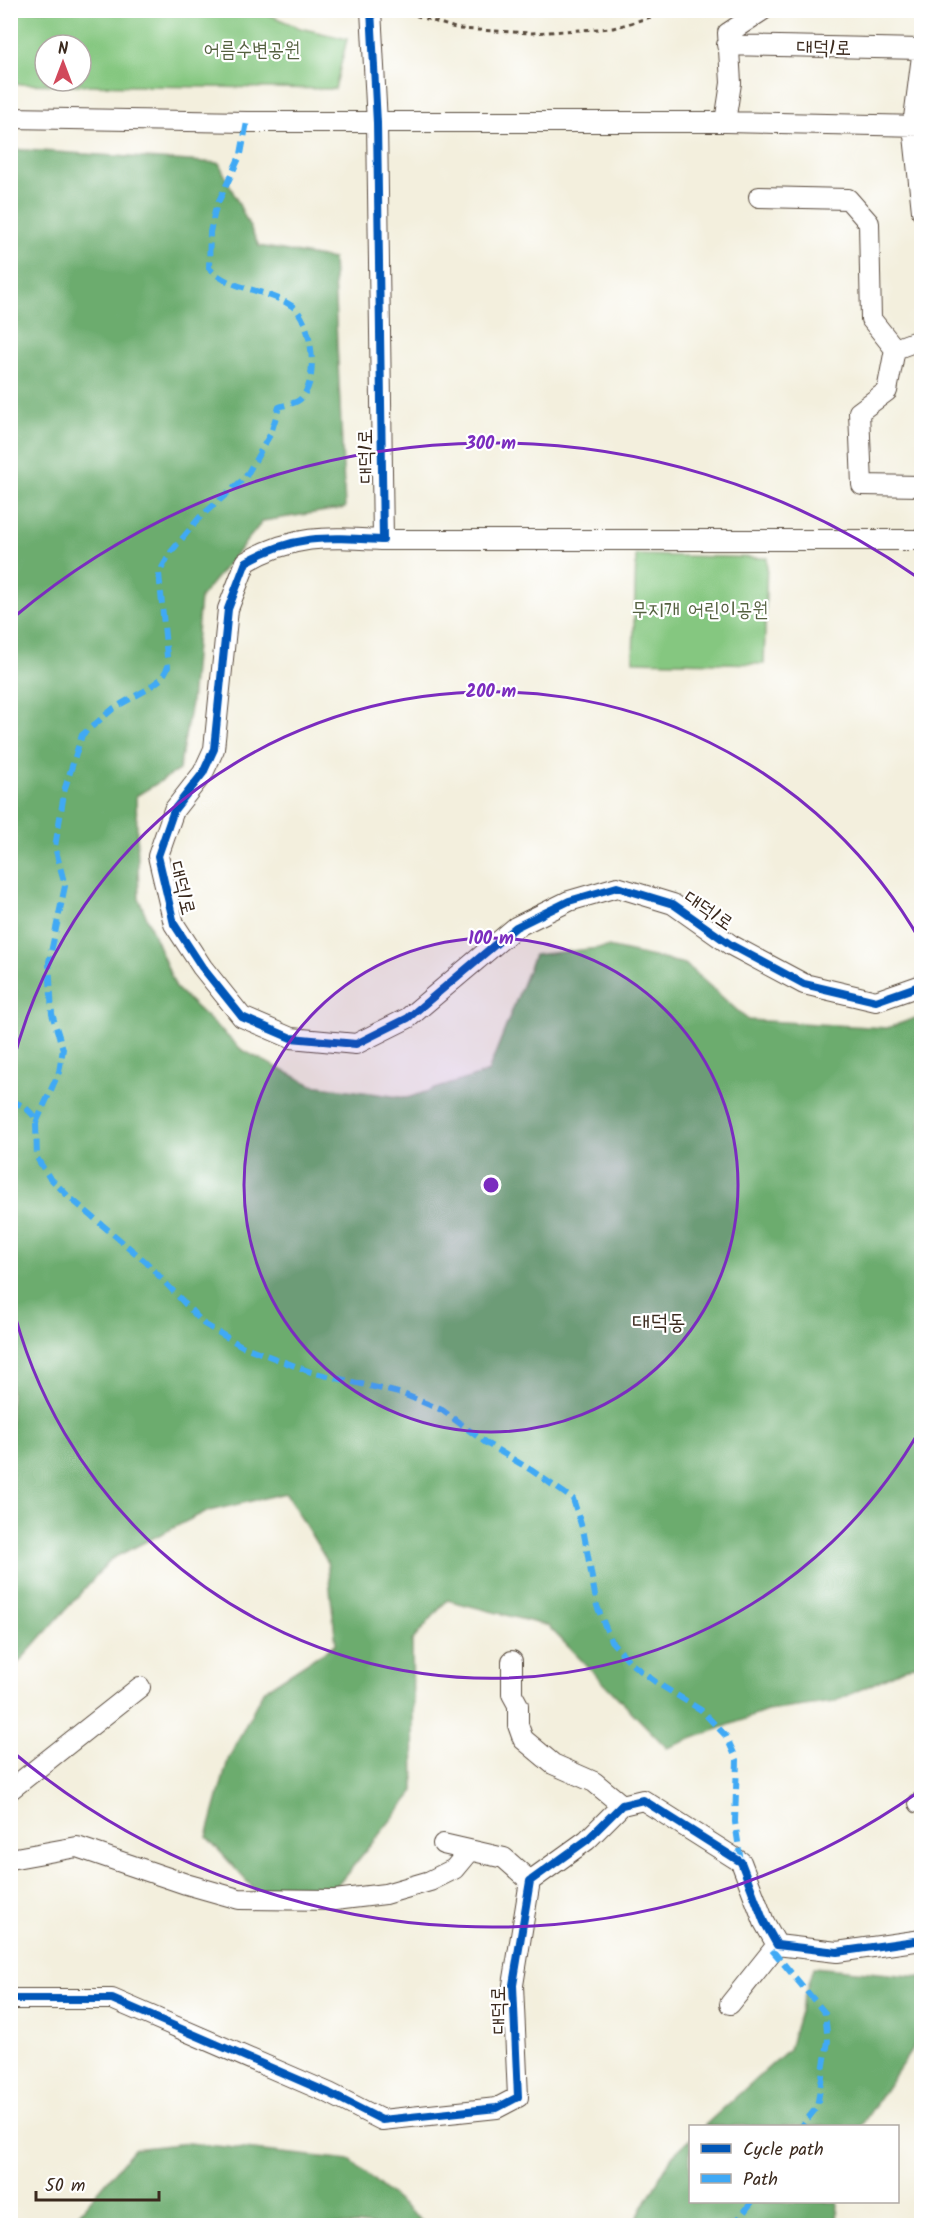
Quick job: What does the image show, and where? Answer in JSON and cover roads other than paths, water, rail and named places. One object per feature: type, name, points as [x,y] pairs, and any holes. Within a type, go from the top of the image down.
[{"type":"street","name":"대덕1로","points":[[371,10],[377,123],[383,540],[322,537],[273,547],[246,562],[228,609],[214,749],[203,773],[174,810],[158,856],[174,924],[202,968],[243,1017],[291,1038],[356,1044],[408,1018],[516,927],[569,901],[617,887],[673,904],[731,945],[804,984],[876,1001],[921,985]]},
{"type":"street","points":[[725,122],[731,83],[728,33],[764,10]]},
{"type":"street","name":"대덕1로","points":[[727,45],[921,49]]},
{"type":"street","points":[[921,56],[917,126],[921,211]]},
{"type":"street","points":[[10,118],[377,123],[725,122],[917,126]]},
{"type":"street","points":[[759,197],[848,199],[869,223],[871,319],[895,350],[887,391],[859,412],[862,485],[921,486]]},
{"type":"street","points":[[895,350],[921,339]]},
{"type":"street","points":[[383,540],[921,540]]},
{"type":"street","points":[[512,1661],[512,1694],[518,1705],[518,1725],[523,1739],[554,1764],[594,1782],[622,1805]]},
{"type":"street","points":[[10,1790],[140,1687]]},
{"type":"street","points":[[443,1845],[504,1858],[530,1881],[587,1840],[622,1805],[643,1800],[741,1862],[764,1922],[777,1945]]},
{"type":"street","points":[[10,1859],[77,1847],[186,1884],[239,1899],[335,1900],[385,1894],[430,1881],[454,1869],[469,1851]]},
{"type":"street","name":"대덕로","points":[[10,1999],[112,1999],[329,2093],[382,2120],[497,2108],[518,2097],[513,1985],[530,1881]]},
{"type":"street","points":[[777,1945],[837,1952],[921,1940]]},
{"type":"street","points":[[730,2004],[777,1945]]},
{"type":"district","name":"대덕동","points":[[659,1321]]},
{"type":"park label","name":"어름수변공원","points":[[252,49]]},
{"type":"park label","name":"무지개 어린이공원","points":[[700,609]]}]
